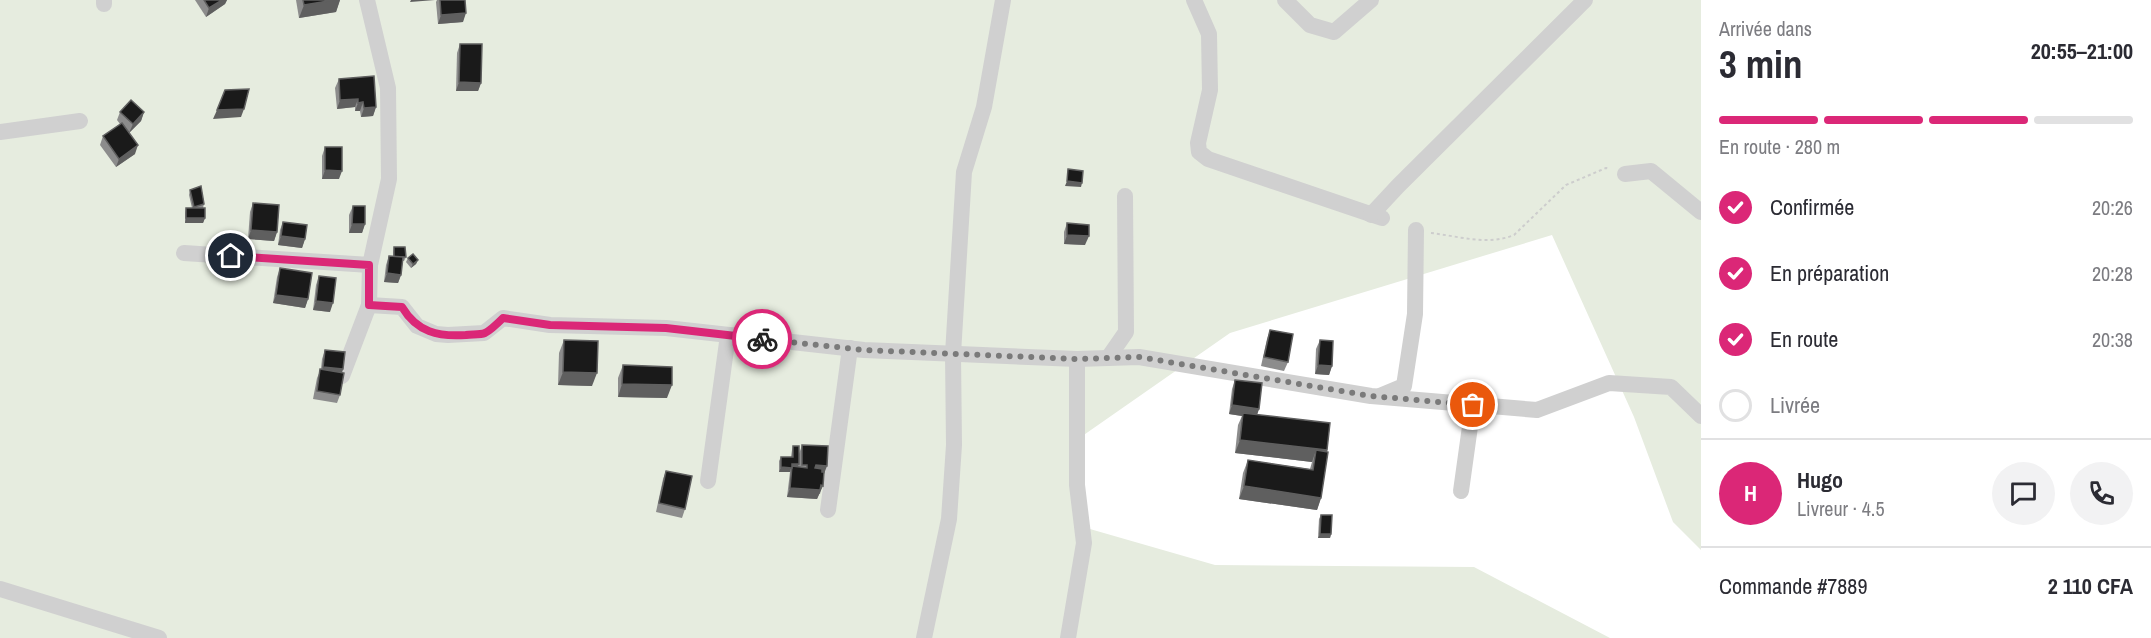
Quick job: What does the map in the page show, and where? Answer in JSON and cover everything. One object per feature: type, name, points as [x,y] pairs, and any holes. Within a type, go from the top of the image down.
[{"type":"street","points":[[342,376],[369,305],[369,265],[389,179],[388,88],[367,0]]},
{"type":"street","points":[[926,637],[949,519],[954,445],[952,354],[964,172],[984,107],[1003,0]]},
{"type":"street","points":[[1194,0],[1209,34],[1210,90],[1198,143],[1200,152],[1208,159],[1377,216],[1398,186],[1585,0]]},
{"type":"street","points":[[1285,0],[1310,25],[1334,32],[1371,0]]},
{"type":"street","points":[[0,132],[80,121]]},
{"type":"street","points":[[1625,174],[1651,171],[1701,212]]},
{"type":"street","points":[[1108,358],[1126,332],[1125,196]]},
{"type":"street","points":[[1380,397],[1404,386],[1415,315],[1416,230]]},
{"type":"street","points":[[184,253],[369,265]]},
{"type":"street","points":[[369,305],[402,307],[417,326],[436,334],[484,333],[503,318],[550,325],[666,328],[850,348],[1077,359],[1139,357],[1380,397],[1537,410],[1609,383],[1671,387],[1701,416]]},
{"type":"street","points":[[708,481],[728,335]]},
{"type":"street","points":[[828,510],[850,348]]},
{"type":"street","points":[[1068,638],[1084,543],[1077,484],[1077,359]]},
{"type":"street","points":[[1461,491],[1473,405]]},
{"type":"street","points":[[0,589],[159,638]]},
{"type":"path","points":[[1416,230],[1492,241],[1504,239],[1514,235],[1566,185],[1606,168],[1625,174]]},
{"type":"shaded area","points":[[0,0],[1701,0],[1701,550],[1673,522],[1634,417],[1552,235],[1230,333],[1078,439],[1083,527],[1215,565],[1474,567],[1610,638],[0,638]]},
{"type":"building","points":[[204,0],[222,0],[209,8]]},
{"type":"building","points":[[303,0],[334,0],[304,5]]},
{"type":"building","points":[[440,0],[465,0],[466,13],[441,15]]},
{"type":"building","points":[[460,44],[482,44],[481,83],[459,82]]},
{"type":"building","points":[[374,76],[376,107],[364,108],[363,102],[358,103],[358,99],[340,100],[339,79]]},
{"type":"building","points":[[249,89],[244,109],[217,110],[225,90]]},
{"type":"building","points":[[131,100],[144,112],[133,124],[120,112]]},
{"type":"building","points":[[122,123],[138,145],[119,159],[103,136]]},
{"type":"building","points":[[325,147],[342,147],[342,171],[325,170]]},
{"type":"building","points":[[1068,169],[1083,171],[1082,183],[1067,181]]},
{"type":"building","points":[[201,186],[204,204],[194,207],[190,190]]},
{"type":"building","points":[[253,203],[279,205],[277,232],[251,230]]},
{"type":"building","points":[[353,206],[365,206],[365,224],[352,224]]},
{"type":"building","points":[[186,208],[205,208],[205,218],[186,218]]},
{"type":"building","points":[[283,222],[307,225],[305,239],[281,236]]},
{"type":"building","points":[[1067,223],[1089,225],[1089,236],[1067,235]]},
{"type":"building","points":[[394,247],[405,247],[406,257],[394,257]]},
{"type":"building","points":[[413,254],[418,260],[413,264],[408,258]]},
{"type":"building","points":[[389,256],[403,257],[401,275],[387,273]]},
{"type":"building","points":[[280,268],[312,273],[308,299],[276,295]]},
{"type":"building","points":[[319,276],[336,278],[333,303],[316,301]]},
{"type":"building","points":[[1270,330],[1293,334],[1288,362],[1264,357]]},
{"type":"building","points":[[564,340],[598,341],[597,373],[563,372]]},
{"type":"building","points":[[1320,340],[1333,341],[1332,366],[1318,365]]},
{"type":"building","points":[[325,350],[345,352],[343,369],[323,367]]},
{"type":"building","points":[[623,365],[672,367],[672,385],[622,384]]},
{"type":"building","points":[[320,369],[344,373],[340,395],[317,391]]},
{"type":"building","points":[[1235,380],[1262,383],[1259,409],[1232,405]]},
{"type":"building","points":[[1243,413],[1330,423],[1327,450],[1240,440]]},
{"type":"building","points":[[802,445],[828,446],[827,466],[816,465],[815,468],[822,469],[824,472],[823,486],[821,485],[820,490],[790,488],[792,466],[807,468],[807,465],[802,465]]},
{"type":"building","points":[[793,446],[799,446],[799,464],[792,464],[792,468],[781,467],[781,457],[793,457]]},
{"type":"building","points":[[1316,450],[1328,452],[1321,498],[1244,486],[1248,460],[1313,470]]},
{"type":"building","points":[[666,471],[692,476],[685,509],[659,503]]},
{"type":"building","points":[[1321,515],[1332,515],[1331,534],[1320,534]]},
{"type":"way so far","points":[[762,339],[864,350],[1077,359],[1139,357],[1371,396],[1473,405]]},
{"type":"route","points":[[231,256],[369,265],[369,305],[402,307],[417,326],[436,334],[484,333],[503,318],[550,325],[666,328],[762,339]]}]
